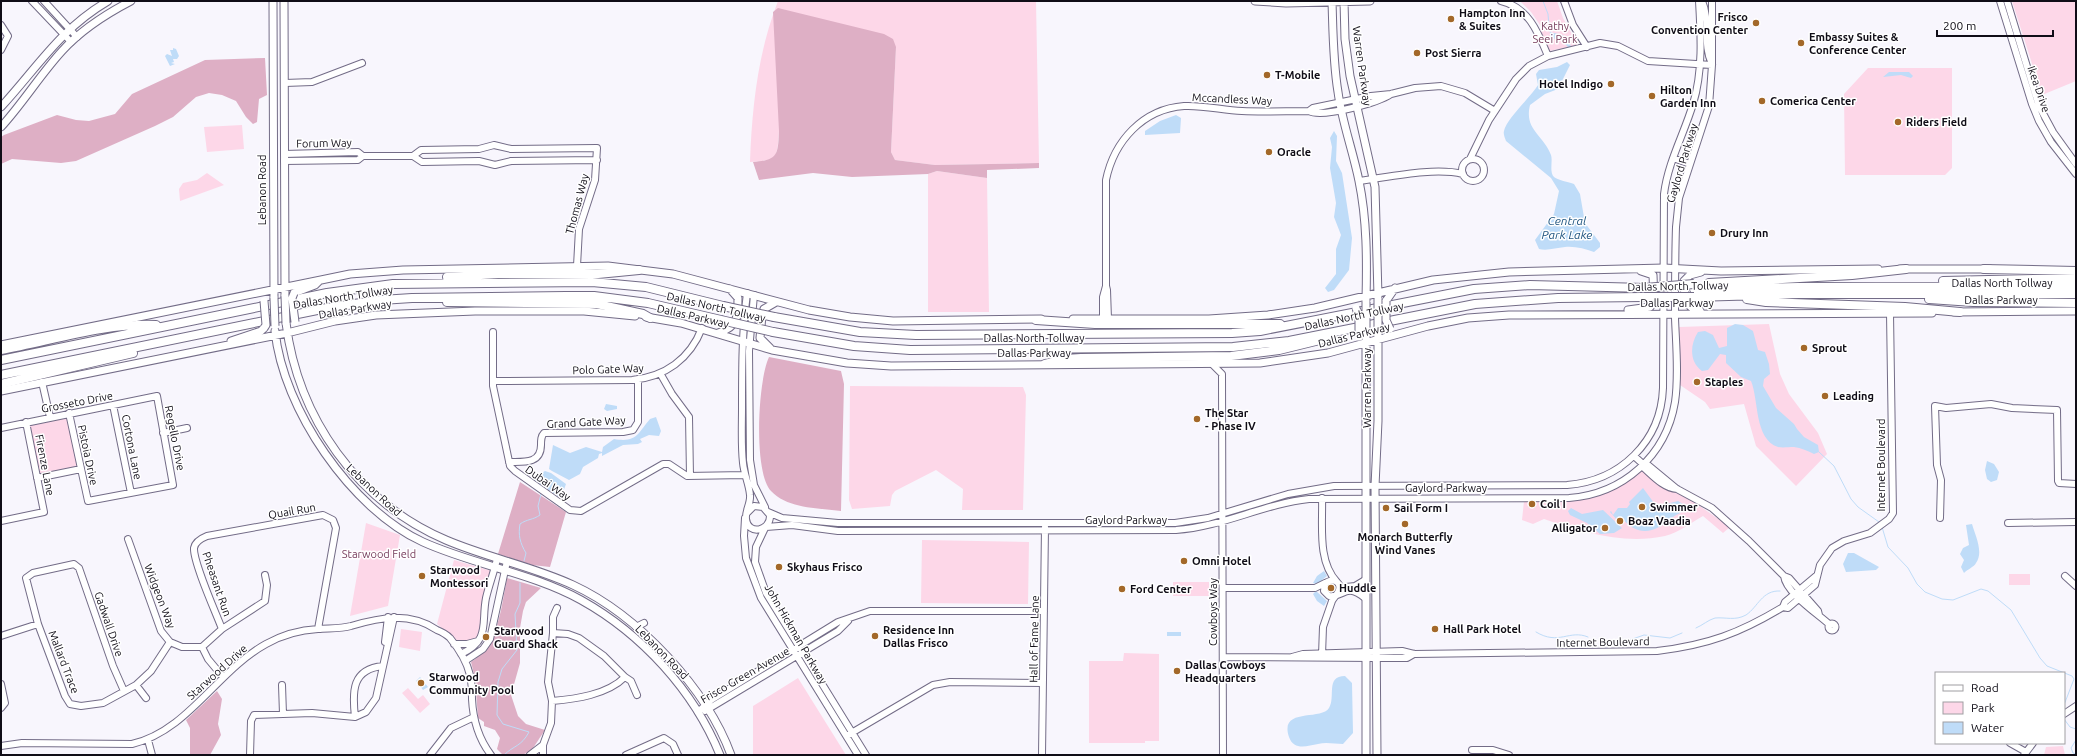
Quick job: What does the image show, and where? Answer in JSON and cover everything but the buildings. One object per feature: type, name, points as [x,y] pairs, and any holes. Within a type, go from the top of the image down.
[{"type":"highway","points":[[1643,291],[1694,290],[1906,269]]},
{"type":"highway","points":[[393,284],[420,278],[498,274],[598,274],[639,270]]},
{"type":"highway","points":[[1984,270],[2076,271]]},
{"type":"highway","points":[[1895,290],[1971,280],[2076,278]]},
{"type":"highway","name":"Dallas North Tollway","points":[[1,360],[327,293],[393,284],[592,282],[646,287],[774,317],[860,332],[916,336],[1232,333],[1291,325],[1474,289],[1530,285],[1643,291]]},
{"type":"highway","name":"Dallas North Tollway","points":[[1694,290],[1727,296],[2076,286]]},
{"type":"highway","points":[[1895,290],[1960,302],[2076,303]]},
{"type":"highway","name":"Dallas North Tollway","points":[[1,375],[347,305],[381,300],[429,298],[594,296],[648,303],[773,332],[854,346],[910,350],[1205,348],[1261,345],[1447,309],[1496,302],[1643,291],[1895,290],[2076,294]]},
{"type":"highway","points":[[1727,296],[1766,302],[1960,312]]},
{"type":"highway","points":[[429,298],[445,302],[597,304],[643,314],[650,318]]},
{"type":"highway","points":[[1036,320],[1095,324],[1266,323],[1291,325]]},
{"type":"highway","points":[[1,350],[108,329],[142,324],[167,326]]},
{"type":"highway","points":[[1045,364],[1064,359],[1081,358],[1211,357],[1244,355],[1329,338],[1354,328]]},
{"type":"highway","points":[[1,384],[167,346],[190,336]]},
{"type":"main road","points":[[1,107],[66,32],[108,1]]},
{"type":"main road","points":[[1,127],[30,93],[46,69],[74,40],[106,16],[131,1]]},
{"type":"main road","name":"Lebanon Road","points":[[273,1],[275,326],[285,374],[303,417],[314,437],[342,477],[388,520],[408,533],[442,550],[539,582],[568,594],[613,620],[643,646],[683,690],[698,712],[720,755]]},
{"type":"main road","name":"Lebanon Road","points":[[284,1],[286,323],[296,372],[312,413],[323,432],[349,469],[377,497],[411,522],[445,540],[573,585],[636,627],[671,660],[707,707],[731,755]]},
{"type":"main road","points":[[1255,1],[1370,1]]},
{"type":"main road","name":"Warren Parkway","points":[[1332,2],[1334,68],[1340,106],[1359,181],[1366,248],[1366,299],[1363,339],[1366,372],[1366,755]]},
{"type":"main road","name":"Warren Parkway","points":[[1344,2],[1345,41],[1355,102],[1374,179],[1376,209],[1378,412],[1375,498],[1378,755]]},
{"type":"main road","points":[[273,84],[284,83]]},
{"type":"main road","points":[[273,157],[284,157]]},
{"type":"main road","points":[[1,345],[285,286],[350,274],[403,270],[577,266],[639,270],[672,274],[776,302],[825,313],[880,320],[1036,320],[1245,317],[1294,312],[1346,301],[1366,299],[1395,288],[1433,280],[1509,272],[1664,268],[1721,271]]},
{"type":"main road","points":[[1710,314],[1695,310],[1687,305],[1685,301],[1684,281],[1690,275],[1754,269],[1984,270],[2076,267]]},
{"type":"main road","points":[[1590,314],[1641,309],[1653,305],[1653,275],[1636,269]]},
{"type":"main road","points":[[307,328],[294,322],[292,298],[294,293],[316,285],[321,280]]},
{"type":"main road","points":[[1395,288],[1386,301],[1386,320],[1390,329],[1408,332]]},
{"type":"main road","points":[[718,333],[730,329],[734,325],[738,298],[730,289]]},
{"type":"main road","points":[[218,347],[261,331],[264,328],[266,313],[264,301],[257,297],[245,294]]},
{"type":"main road","points":[[1346,301],[1356,308],[1363,339]]},
{"type":"main road","points":[[772,350],[760,338],[759,334],[764,309],[776,302]]},
{"type":"main road","name":"Dallas Parkway","points":[[1,391],[376,315],[466,311],[584,311],[674,321],[702,328],[772,350],[847,363],[891,366],[1232,364],[1281,361],[1352,347],[1363,339],[1378,338],[1408,332],[1468,318],[1534,314],[2076,311]]},
{"type":"main road","points":[[1366,372],[1370,384],[1371,407],[1373,410],[1378,412]]},
{"type":"main road","points":[[1365,580],[1369,580],[1371,583],[1371,603],[1376,615]]},
{"type":"main road","points":[[568,594],[573,585]]},
{"type":"main road","points":[[643,646],[650,639]]},
{"type":"street","points":[[32,1],[74,40]]},
{"type":"street","points":[[44,1],[66,32]]},
{"type":"street","points":[[1501,1],[1509,3],[1525,12],[1548,56]]},
{"type":"street","points":[[1564,1],[1573,25],[1587,47]]},
{"type":"street","points":[[1359,181],[1453,171],[1462,167],[1470,159],[1478,140],[1516,79],[1529,66],[1548,56],[1600,43],[1618,46],[1648,61],[1712,65],[1707,54],[1706,9],[1700,1]]},
{"type":"street","name":"Gaylord Parkway","points":[[767,510],[782,518],[827,522],[904,524],[1185,522],[1223,514],[1277,497],[1326,487],[1567,486],[1587,482],[1608,475],[1634,456],[1646,443],[1655,427],[1661,407],[1663,388],[1664,194],[1666,175],[1693,103],[1700,64],[1700,1]]},
{"type":"street","name":"Gaylord Parkway","points":[[766,527],[792,525],[827,529],[904,531],[1193,529],[1223,522],[1280,504],[1322,498],[1569,498],[1589,495],[1609,489],[1623,482],[1644,465],[1657,448],[1666,433],[1671,418],[1676,388],[1676,226],[1679,198],[1709,106],[1712,65],[1712,1]]},
{"type":"street","name":"Ikea Drive","points":[[2000,1],[2017,43],[2039,106],[2053,132],[2076,164]]},
{"type":"street","name":"Ikea Drive","points":[[2007,1],[2039,121],[2051,142],[2076,174]]},
{"type":"street","points":[[1,25],[8,36],[1,50]]},
{"type":"street","points":[[284,83],[312,82],[362,63]]},
{"type":"street","name":"Mccandless Way","points":[[1106,319],[1106,180],[1108,168],[1116,149],[1132,128],[1160,111],[1182,106],[1248,111],[1309,111],[1313,108],[1340,106],[1355,102],[1385,98],[1391,94],[1415,88],[1441,86],[1449,87],[1465,93],[1495,111]]},
{"type":"street","name":"Forum Way","points":[[284,157],[358,160],[362,156],[413,156],[422,150],[474,149],[495,145],[515,149],[597,148]]},
{"type":"street","points":[[1453,171],[1463,174],[1470,180],[1479,178],[1483,174],[1483,167],[1477,160],[1476,146]]},
{"type":"street","points":[[579,148],[582,154],[580,160]]},
{"type":"street","name":"Thomas Way","points":[[577,266],[579,229],[593,189],[597,148]]},
{"type":"street","points":[[474,149],[474,161]]},
{"type":"street","points":[[515,149],[515,161]]},
{"type":"street","name":"Forum Way","points":[[413,156],[422,162],[474,161],[496,165],[515,161],[597,160]]},
{"type":"street","points":[[1673,158],[1690,164]]},
{"type":"street","points":[[1470,159],[1477,160]]},
{"type":"street","points":[[1462,167],[1463,174]]},
{"type":"street","name":"John Hickman Parkway","points":[[747,293],[742,340],[742,425],[745,475],[750,496],[744,536],[746,558],[761,598],[796,657],[858,755]]},
{"type":"street","points":[[754,295],[749,343],[752,475],[759,496],[767,510],[770,518],[766,527],[758,530],[752,528],[747,522],[747,514],[755,506],[767,510]]},
{"type":"street","name":"Internet Boulevard","points":[[1223,657],[1292,657],[1304,659],[1322,656],[1376,656],[1408,651],[1414,654],[1600,653],[1657,651],[1686,648],[1718,639],[1755,624],[1783,607],[1784,602],[1800,595],[1815,585],[1816,576],[1827,553],[1832,548],[1844,541],[1874,531],[1889,519],[1893,513],[1890,313]]},
{"type":"street","name":"Polo Gate Way","points":[[493,381],[638,379],[660,373],[672,367],[687,354],[695,344],[702,328]]},
{"type":"street","points":[[493,332],[493,381],[509,462]]},
{"type":"street","points":[[1212,364],[1222,374],[1232,364]]},
{"type":"street","points":[[660,373],[672,394],[689,417],[690,476]]},
{"type":"street","name":"Cowboys Way","points":[[1222,374],[1223,755]]},
{"type":"street","name":"Grand Gate Way","points":[[509,462],[527,462],[537,457],[541,453],[541,436],[544,432],[622,432],[633,430],[638,422],[638,379]]},
{"type":"street","points":[[42,382],[50,417]]},
{"type":"street","points":[[1663,388],[1676,388]]},
{"type":"street","name":"Grosseto Drive","points":[[1,428],[156,396]]},
{"type":"street","name":"Regello Drive","points":[[130,493],[173,485],[156,396]]},
{"type":"street","points":[[1940,518],[1941,480],[1937,465],[1935,406],[1946,408],[1980,404],[2012,408],[2058,410],[2058,481],[2059,483],[2076,484]]},
{"type":"street","name":"Cortona Lane","points":[[113,405],[130,493]]},
{"type":"street","name":"Pistoia Drive","points":[[69,413],[88,501],[130,493]]},
{"type":"street","name":"Firenze Lane","points":[[1,520],[44,512],[26,422]]},
{"type":"street","points":[[742,425],[750,425]]},
{"type":"street","points":[[163,433],[186,428]]},
{"type":"street","points":[[1634,456],[1644,465],[1644,468],[1663,484],[1670,488],[1677,489],[1712,508],[1744,536],[1784,576],[1789,578],[1800,595],[1818,611],[1819,615],[1830,625]]},
{"type":"street","name":"Dubai Way","points":[[509,462],[515,471],[575,512],[581,511],[663,464],[668,464],[682,474],[690,476],[745,475]]},
{"type":"street","points":[[37,478],[81,468]]},
{"type":"street","points":[[1519,486],[1519,498]]},
{"type":"street","points":[[1277,497],[1280,504]]},
{"type":"street","points":[[1322,498],[1323,549],[1330,570],[1340,588],[1330,606],[1323,627],[1322,656]]},
{"type":"street","name":"Quail Run","points":[[195,545],[202,538],[208,536],[316,516],[328,517],[333,520],[336,528],[335,538],[318,629]]},
{"type":"street","points":[[827,522],[827,529]]},
{"type":"street","points":[[1166,530],[1168,528],[1182,526],[1185,522]]},
{"type":"street","points":[[2008,523],[2076,522]]},
{"type":"street","name":"Hall of Fame Lane","points":[[1042,755],[1046,523]]},
{"type":"street","points":[[1131,530],[1132,523]]},
{"type":"street","points":[[904,524],[904,531]]},
{"type":"street","name":"John Hickman Parkway","points":[[766,527],[756,547],[756,568],[766,593],[866,755]]},
{"type":"street","name":"Widgeon Way","points":[[128,539],[161,631],[170,642],[182,647],[202,647]]},
{"type":"street","name":"Pheasant Run","points":[[195,545],[198,564],[222,629]]},
{"type":"street","points":[[461,654],[469,650],[478,641],[484,627],[486,598],[497,559]]},
{"type":"street","points":[[465,661],[473,657],[490,639],[507,561]]},
{"type":"street","name":"Mallard Trace","points":[[74,564],[33,573],[26,578],[38,624],[64,696],[70,704],[81,706],[103,703],[136,685],[151,671],[170,642]]},
{"type":"street","name":"Gadwall Drive","points":[[74,564],[79,568],[113,666],[124,691]]},
{"type":"street","points":[[1330,570],[1323,588],[1330,606]]},
{"type":"street","points":[[223,677],[208,659],[202,647],[222,629],[265,601],[267,585],[265,575]]},
{"type":"street","points":[[2064,576],[2076,586]]},
{"type":"street","points":[[1223,588],[1315,588],[1331,580],[1357,592],[1365,598]]},
{"type":"street","points":[[1315,588],[1332,596],[1365,580]]},
{"type":"street","points":[[543,755],[543,745],[551,724],[552,701],[548,682],[553,633],[553,617],[557,608]]},
{"type":"street","name":"Frisco Green Avenue","points":[[707,707],[792,650],[838,622],[870,612],[1044,611]]},
{"type":"street","points":[[250,755],[252,717],[258,714],[327,713],[355,717],[366,712],[375,702],[386,653],[391,617]]},
{"type":"street","name":"Starwood Drive","points":[[1,746],[22,742],[132,744],[148,740],[174,723],[249,654],[266,644],[299,631],[348,627],[391,617],[420,620],[449,637],[465,661],[471,676],[474,717],[477,730],[491,754]]},
{"type":"street","name":"Frisco Green Avenue","points":[[698,712],[803,653],[838,631],[848,620]]},
{"type":"street","points":[[636,627],[644,623]]},
{"type":"street","points":[[1,636],[38,624]]},
{"type":"street","points":[[484,627],[493,629]]},
{"type":"street","points":[[553,633],[568,634],[579,638],[604,656],[634,685],[637,695]]},
{"type":"street","points":[[454,644],[467,644],[478,641]]},
{"type":"street","points":[[478,641],[484,646]]},
{"type":"street","points":[[355,717],[354,694],[356,681],[360,675],[370,668],[383,666]]},
{"type":"street","points":[[552,701],[597,692],[611,686],[625,677]]},
{"type":"street","points":[[846,736],[933,685],[950,682],[1043,683]]},
{"type":"street","points":[[1,684],[5,699],[5,703],[1,708]]},
{"type":"street","points":[[136,685],[146,698]]},
{"type":"street","points":[[282,686],[283,714]]},
{"type":"street","points":[[2066,713],[2076,706]]},
{"type":"street","points":[[430,755],[451,728],[474,717]]},
{"type":"street","points":[[626,755],[664,738],[673,744],[678,755]]},
{"type":"street","points":[[148,740],[152,755]]},
{"type":"street","points":[[2011,744],[2025,754],[2032,744]]},
{"type":"street","points":[[530,755],[543,745]]},
{"type":"street","points":[[1472,750],[1493,750],[1509,755]]},
{"type":"green space","points":[[778,1],[1036,1],[1039,163],[935,165],[895,160],[891,152],[896,47],[779,131],[778,147],[776,153],[771,159],[750,162],[752,121],[757,80],[765,40]]},
{"type":"green space","name":"Kathy Seei Park","points":[[1520,1],[1557,1],[1563,18],[1578,45],[1549,51],[1537,30],[1542,28],[1531,12]]},
{"type":"green space","points":[[2012,1],[2076,1],[2076,81],[2042,95]]},
{"type":"green space","name":"Riders Field","points":[[1868,68],[1952,68],[1952,168],[1945,175],[1845,175],[1844,94]]},
{"type":"green space","points":[[242,125],[244,149],[207,152],[204,127]]},
{"type":"green space","points":[[937,171],[987,178],[989,312],[928,312],[928,174]]},
{"type":"green space","points":[[207,173],[224,185],[180,201],[179,189],[183,183],[197,180]]},
{"type":"green space","points":[[1769,324],[1780,374],[1789,394],[1818,433],[1827,454],[1796,486],[1756,446],[1744,404],[1710,409],[1705,402],[1680,385],[1679,327]]},
{"type":"green space","points":[[850,386],[1023,387],[1026,395],[1023,510],[962,510],[963,489],[936,470],[895,491],[892,495],[890,506],[852,509],[849,500]]},
{"type":"green space","points":[[68,416],[78,468],[38,476],[28,424]]},
{"type":"green space","points":[[1642,471],[1668,489],[1691,500],[1730,527],[1723,533],[1703,516],[1670,535],[1634,539],[1603,536],[1544,519],[1533,524],[1522,520],[1524,501],[1584,499],[1614,489]]},
{"type":"green space","name":"Starwood Field","points":[[366,523],[400,535],[388,606],[350,616]]},
{"type":"green space","points":[[922,540],[1029,542],[1028,604],[921,603]]},
{"type":"green space","points":[[454,560],[492,571],[482,628],[474,641],[458,642],[437,624]]},
{"type":"green space","points":[[2009,574],[2030,574],[2030,585],[2009,585]]},
{"type":"green space","points":[[1173,582],[1209,582],[1209,596],[1173,596]]},
{"type":"green space","points":[[401,629],[422,632],[420,651],[399,647]]},
{"type":"green space","points":[[1124,653],[1159,654],[1159,741],[1145,741],[1145,743],[1089,743],[1089,661],[1123,661]]},
{"type":"green space","points":[[798,678],[846,755],[753,755],[753,706]]},
{"type":"green space","points":[[408,688],[418,699],[423,695],[430,704],[420,713],[402,693]]},
{"type":"green space","points":[[2063,746],[2065,755],[2044,755],[2046,747]]},
{"type":"shaded area","points":[[778,8],[884,34],[893,39],[896,47],[891,152],[895,160],[935,165],[1039,163],[1039,168],[987,170],[987,178],[937,171],[928,174],[852,177],[813,173],[759,180],[753,162],[772,158],[777,151],[778,146],[779,131],[773,12]]},
{"type":"shaded area","points":[[265,58],[267,95],[259,99],[257,122],[253,124],[246,117],[236,101],[222,95],[209,93],[196,97],[173,117],[76,161],[61,163],[12,159],[1,164],[1,137],[4,135],[57,115],[76,120],[89,121],[115,114],[132,94],[205,60]]},
{"type":"shaded area","points":[[769,357],[841,371],[844,384],[841,511],[804,507],[786,501],[771,491],[765,481],[762,465],[759,426],[762,385]]},
{"type":"shaded area","points":[[520,482],[566,512],[550,567],[532,565],[498,554]]},
{"type":"shaded area","points":[[507,578],[541,588],[526,602],[523,611],[520,628],[520,663],[511,695],[518,716],[526,724],[545,730],[529,752],[520,755],[503,755],[497,749],[500,738],[495,730],[484,726],[484,722],[478,718],[475,678],[471,662],[488,646],[493,635],[500,613]]},
{"type":"shaded area","points":[[217,691],[222,699],[218,724],[221,735],[210,755],[190,755],[190,728],[186,720]]},
{"type":"water","points":[[1550,32],[1566,37],[1570,42],[1571,47],[1568,47],[1561,40],[1551,38]]},
{"type":"water","points":[[173,48],[176,49],[179,56],[177,59],[173,59],[174,62],[171,63],[175,64],[170,66],[165,56],[167,54],[172,56],[170,50],[173,50]]},
{"type":"water","name":"Central Park Lake","points":[[1567,62],[1570,65],[1558,89],[1545,94],[1530,105],[1529,113],[1535,132],[1544,142],[1551,155],[1551,169],[1554,177],[1574,184],[1580,194],[1585,223],[1600,243],[1600,247],[1594,252],[1572,247],[1548,250],[1539,249],[1535,240],[1554,214],[1559,191],[1551,178],[1506,141],[1504,135],[1504,131],[1509,120],[1538,85],[1536,74],[1539,70],[1557,67]]},
{"type":"water","points":[[1889,72],[1909,72],[1913,76],[1911,78],[1901,75],[1883,77]]},
{"type":"water","points":[[1176,115],[1181,118],[1180,133],[1145,135],[1145,131],[1160,121]]},
{"type":"water","points":[[1334,131],[1337,136],[1336,161],[1342,173],[1352,238],[1349,270],[1334,290],[1328,292],[1325,288],[1336,274],[1336,249],[1341,235],[1334,217],[1336,203],[1330,168],[1332,147],[1330,138]]},
{"type":"water","points":[[1735,324],[1743,325],[1753,331],[1758,350],[1765,352],[1769,364],[1770,374],[1764,379],[1763,386],[1776,408],[1794,424],[1804,437],[1818,445],[1819,452],[1814,454],[1797,447],[1778,447],[1770,443],[1761,428],[1751,381],[1741,377],[1726,363],[1726,355],[1720,354],[1708,370],[1702,371],[1695,363],[1692,347],[1698,332],[1705,331],[1713,335],[1719,348],[1727,346],[1727,328]]},
{"type":"water","points":[[606,404],[617,406],[617,409],[607,411],[604,409]]},
{"type":"water","points":[[656,417],[661,431],[659,436],[649,435],[640,439],[642,442],[638,444],[623,445],[602,456],[602,453],[599,454],[598,458],[583,467],[580,474],[569,480],[549,469],[553,445],[570,453],[586,447],[602,452],[603,447],[614,439],[628,440],[636,436],[650,419]]},
{"type":"water","points":[[1987,461],[1994,464],[1999,472],[1997,480],[1991,482],[1987,479],[1985,470]]},
{"type":"water","points":[[545,471],[551,473],[566,484],[561,498],[532,479]]},
{"type":"water","points":[[1643,488],[1654,503],[1662,505],[1678,501],[1683,504],[1683,510],[1661,526],[1648,531],[1635,529],[1620,518],[1618,521],[1610,512],[1611,511],[1613,515],[1618,508],[1627,508],[1630,504],[1629,502]]},
{"type":"water","points":[[1571,508],[1582,514],[1603,510],[1622,528],[1614,533],[1600,534],[1587,523],[1570,515],[1568,511]]},
{"type":"water","points":[[1972,524],[1978,544],[1979,554],[1975,564],[1964,573],[1961,567],[1964,560],[1960,554],[1963,548],[1969,545],[1966,525]]},
{"type":"water","points":[[1848,553],[1854,553],[1879,567],[1876,570],[1846,572],[1843,564]]},
{"type":"water","points":[[1324,571],[1327,576],[1319,585],[1313,583],[1317,576]]},
{"type":"water","points":[[1316,591],[1327,601],[1324,606],[1317,601],[1313,594]]},
{"type":"water","points":[[1167,632],[1181,632],[1181,636],[1167,636]]},
{"type":"water","points":[[1345,676],[1352,683],[1353,733],[1343,744],[1324,743],[1297,746],[1294,744],[1289,737],[1288,728],[1290,722],[1295,718],[1302,716],[1325,712],[1331,703],[1332,688],[1335,679]]},
{"type":"water","name":"Starwood Community Pool","points":[[420,677],[428,687],[423,690],[416,681]]},
{"type":"waterway","points":[[1543,1],[1548,14],[1549,26]]},
{"type":"waterway","points":[[1819,452],[1834,466],[1851,499],[1858,507],[1879,522]]},
{"type":"waterway","points":[[524,561],[526,553],[520,539],[520,524],[540,515],[538,506],[541,494]]},
{"type":"waterway","points":[[1882,527],[1888,547],[1908,568],[1917,584],[1925,592],[1942,599],[1953,600],[1981,589],[1988,591],[2011,610],[2040,658],[2047,666],[2062,672]]},
{"type":"waterway","points":[[504,755],[523,741],[529,732],[503,724],[497,715],[498,682],[502,669],[517,650],[515,614],[520,603],[520,583]]},
{"type":"waterway","points":[[1696,628],[1715,618],[1742,617],[1750,612],[1764,596],[1774,591],[1780,591]]},
{"type":"waterway","points":[[1536,632],[1551,638],[1575,635],[1588,637]]},
{"type":"waterway","points":[[1600,642],[1624,642],[1644,635],[1670,638],[1682,633]]},
{"type":"waterway","points":[[2065,673],[2072,676],[2074,679],[2065,702]]},
{"type":"waterway","points":[[2065,720],[2070,727],[2076,729]]},
{"type":"waterway","points":[[2076,740],[2071,748],[2073,753],[2076,754]]},
{"type":"place","name":"Hampton Inn & Suites","points":[[1451,19]]},
{"type":"place","name":"Frisco Convention Center","points":[[1756,23]]},
{"type":"place","name":"Embassy Suites & Conference Center","points":[[1801,43]]},
{"type":"place","name":"Post Sierra","points":[[1417,53]]},
{"type":"place","name":"T-Mobile","points":[[1267,75]]},
{"type":"place","name":"Hotel Indigo","points":[[1611,84]]},
{"type":"place","name":"Hilton Garden Inn","points":[[1652,96]]},
{"type":"place","name":"Comerica Center","points":[[1762,101]]},
{"type":"place","name":"Riders Field","points":[[1898,122]]},
{"type":"place","name":"Oracle","points":[[1269,152]]},
{"type":"place","name":"Drury Inn","points":[[1712,233]]},
{"type":"place","name":"Sprout","points":[[1804,348]]},
{"type":"place","name":"Staples","points":[[1697,382]]},
{"type":"place","name":"Leading","points":[[1825,396]]},
{"type":"place","name":"The Star - Phase IV","points":[[1197,419]]},
{"type":"place","name":"Coil I","points":[[1532,504]]},
{"type":"place","name":"Swimmer","points":[[1642,507]]},
{"type":"place","name":"Sail Form I","points":[[1386,508]]},
{"type":"place","name":"Boaz Vaadia","points":[[1620,521]]},
{"type":"place","name":"Monarch Butterfly Wind Vanes","points":[[1405,524]]},
{"type":"place","name":"Alligator","points":[[1605,528]]},
{"type":"place","name":"Omni Hotel","points":[[1184,561]]},
{"type":"place","name":"Skyhaus Frisco","points":[[779,567]]},
{"type":"place","name":"Starwood Montessori","points":[[422,576]]},
{"type":"place","name":"Huddle","points":[[1331,588]]},
{"type":"place","name":"Ford Center","points":[[1122,589]]},
{"type":"place","name":"Hall Park Hotel","points":[[1435,629]]},
{"type":"place","name":"Residence Inn Dallas Frisco","points":[[875,636]]},
{"type":"place","name":"Starwood Guard Shack","points":[[486,637]]},
{"type":"place","name":"Dallas Cowboys Headquarters","points":[[1177,671]]},
{"type":"place","name":"Starwood Community Pool","points":[[421,683]]}]
